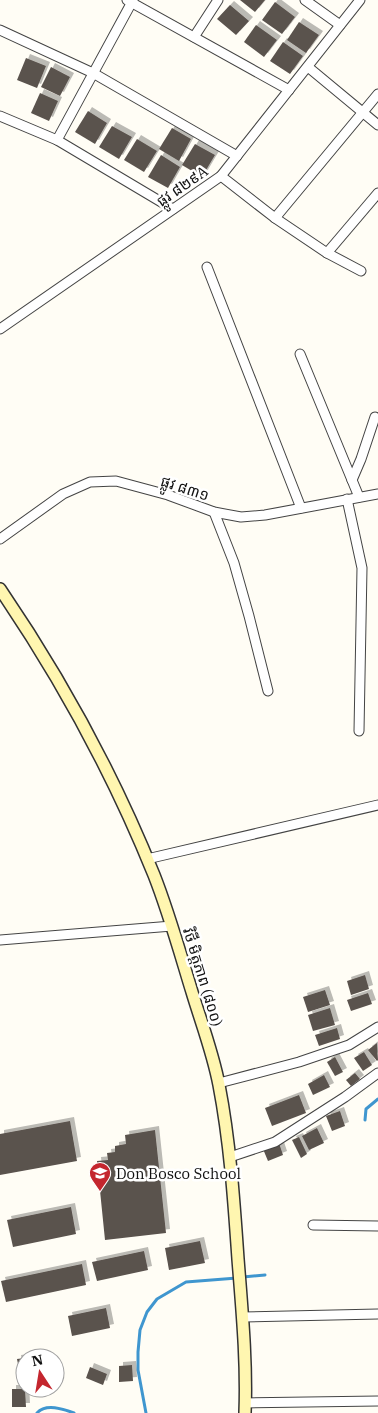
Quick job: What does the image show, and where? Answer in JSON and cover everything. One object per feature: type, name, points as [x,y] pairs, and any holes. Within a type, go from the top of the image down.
[{"type":"main road","name":"វិថី មិត្តភាព (៨០០)","points":[[0,589],[44,656],[118,794],[147,859],[172,926],[218,1083],[230,1157],[242,1316],[246,1383],[245,1408]]},
{"type":"street","points":[[194,37],[218,0]]},
{"type":"street","points":[[305,0],[340,25]]},
{"type":"street","name":"ផ្លូវ ៨២៩A","points":[[0,329],[221,176],[360,0]]},
{"type":"street","points":[[57,140],[130,1],[289,90]]},
{"type":"street","points":[[0,30],[93,73],[237,156]]},
{"type":"street","points":[[308,68],[378,124]]},
{"type":"street","points":[[275,218],[378,94]]},
{"type":"street","points":[[0,116],[57,140],[173,209]]},
{"type":"street","points":[[221,176],[275,218],[327,253],[361,271]]},
{"type":"street","points":[[327,253],[378,193]]},
{"type":"street","points":[[207,267],[302,508]]},
{"type":"street","points":[[300,354],[359,497]]},
{"type":"street","points":[[352,480],[375,417]]},
{"type":"street","name":"ផ្លូវ ៨៣១","points":[[0,539],[63,494],[90,482],[116,482],[168,495],[214,512],[241,517],[265,515],[378,494]]},
{"type":"street","points":[[347,499],[362,568],[359,731]]},
{"type":"street","points":[[214,512],[234,563],[268,691]]},
{"type":"street","points":[[147,859],[378,805]]},
{"type":"street","points":[[0,940],[172,926]]},
{"type":"street","points":[[218,1083],[300,1062],[349,1044],[378,1027]]},
{"type":"street","points":[[230,1157],[275,1142],[345,1097],[378,1073]]},
{"type":"street","points":[[313,1225],[378,1226]]},
{"type":"street","points":[[242,1316],[378,1314]]},
{"type":"street","points":[[245,1408],[378,1401]]},
{"type":"building","points":[[240,0],[265,0],[255,12]]},
{"type":"building","points":[[275,2],[295,17],[282,34],[262,20]]},
{"type":"building","points":[[230,5],[249,21],[236,35],[217,19]]},
{"type":"building","points":[[299,22],[319,35],[306,53],[287,40]]},
{"type":"building","points":[[256,25],[277,40],[264,57],[244,42]]},
{"type":"building","points":[[283,42],[303,56],[290,74],[270,61]]},
{"type":"building","points":[[26,58],[46,66],[37,88],[17,80]]},
{"type":"building","points":[[51,67],[70,77],[60,96],[41,87]]},
{"type":"building","points":[[40,93],[58,101],[49,121],[31,113]]},
{"type":"building","points":[[88,111],[107,123],[95,144],[75,132]]},
{"type":"building","points":[[112,126],[132,137],[119,159],[99,147]]},
{"type":"building","points":[[172,128],[191,139],[179,161],[159,149]]},
{"type":"building","points":[[137,139],[157,151],[144,172],[124,160]]},
{"type":"building","points":[[195,144],[215,155],[202,177],[182,165]]},
{"type":"building","points":[[161,155],[180,167],[168,188],[148,177]]},
{"type":"building","points":[[365,975],[369,989],[351,995],[347,981]]},
{"type":"building","points":[[325,990],[330,1005],[308,1012],[303,997]]},
{"type":"building","points":[[368,993],[372,1004],[351,1011],[347,1000]]},
{"type":"building","points":[[330,1008],[335,1025],[313,1031],[308,1015]]},
{"type":"building","points":[[337,1028],[340,1039],[319,1046],[315,1035]]},
{"type":"building","points":[[377,1043],[378,1060],[377,1061],[368,1050]]},
{"type":"building","points":[[364,1052],[372,1065],[363,1071],[354,1058]]},
{"type":"building","points":[[335,1057],[343,1072],[335,1076],[327,1062]]},
{"type":"building","points":[[355,1073],[360,1079],[351,1086],[346,1080]]},
{"type":"building","points":[[324,1075],[330,1087],[313,1095],[308,1084]]},
{"type":"building","points":[[299,1095],[306,1113],[272,1126],[265,1108]]},
{"type":"building","points":[[340,1111],[345,1126],[332,1131],[326,1116]]},
{"type":"building","points":[[70,1121],[77,1161],[0,1175],[0,1134]]},
{"type":"building","points":[[317,1128],[324,1143],[309,1150],[302,1136]]},
{"type":"building","points":[[155,1130],[166,1233],[105,1240],[97,1161],[108,1160],[107,1153],[115,1152],[115,1146],[126,1144],[125,1135]]},
{"type":"building","points":[[299,1137],[307,1154],[301,1158],[292,1140]]},
{"type":"building","points":[[279,1143],[283,1155],[268,1161],[263,1149]]},
{"type":"building","points":[[71,1207],[76,1234],[13,1247],[7,1220]]},
{"type":"building","points":[[200,1241],[205,1263],[169,1270],[165,1248]]},
{"type":"building","points":[[144,1251],[148,1270],[97,1281],[92,1262]]},
{"type":"building","points":[[82,1264],[86,1285],[6,1302],[1,1281]]},
{"type":"building","points":[[106,1308],[110,1328],[72,1336],[68,1316]]},
{"type":"building","points":[[132,1365],[133,1381],[119,1382],[119,1366]]},
{"type":"building","points":[[90,1367],[107,1374],[103,1385],[86,1378]]},
{"type":"building","points":[[12,1389],[15,1389],[15,1398],[26,1398],[26,1407],[12,1407]]},
{"type":"waterway","points":[[365,1120],[366,1109],[378,1099]]},
{"type":"waterway","points":[[243,1277],[265,1275]]},
{"type":"waterway","points":[[146,1413],[138,1370],[138,1352],[140,1330],[147,1312],[157,1299],[186,1282],[237,1278]]},
{"type":"waterway","points":[[37,1413],[45,1408],[60,1409],[74,1413]]},
{"type":"place","name":"Don Bosco School","points":[[100,1192]]}]
